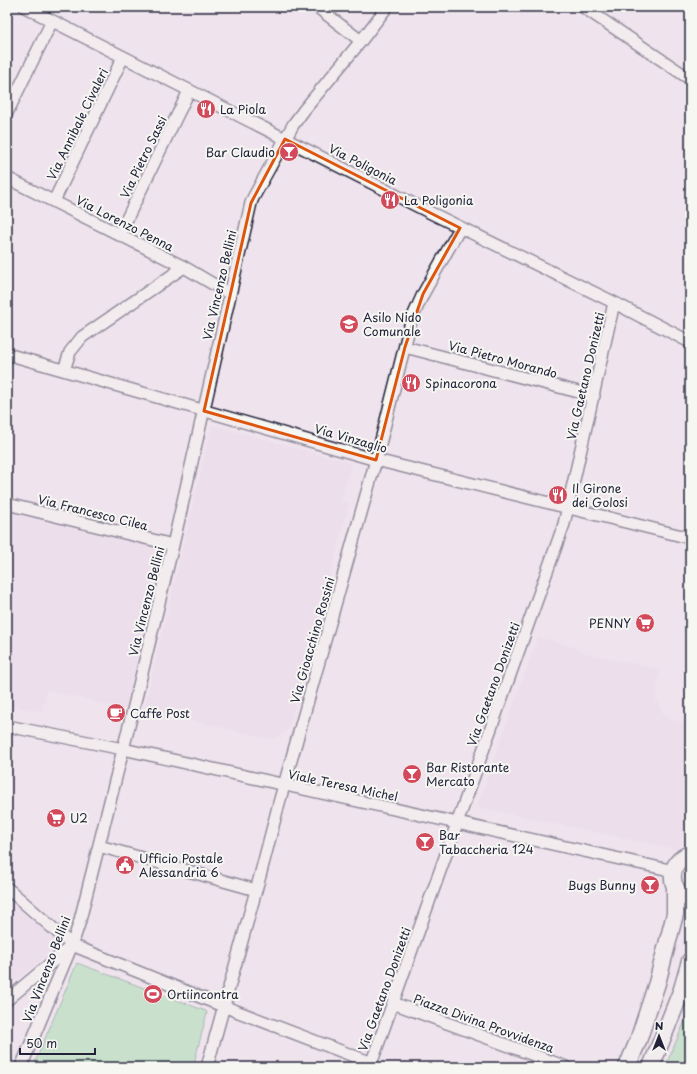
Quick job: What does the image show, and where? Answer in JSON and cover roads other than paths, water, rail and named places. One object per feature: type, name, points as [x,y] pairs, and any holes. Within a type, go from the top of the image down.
[{"type":"main road","points":[[627,1067],[638,1041],[657,983],[675,914],[674,879],[678,862],[689,850]]},
{"type":"main road","points":[[674,879],[681,894],[690,899]]},
{"type":"main road","points":[[650,1067],[682,989],[690,961]]},
{"type":"street","name":"Via Poligonia","points":[[25,7],[460,228],[690,342]]},
{"type":"street","points":[[317,7],[361,41]]},
{"type":"street","name":"Via Vincenzo Bellini","points":[[21,1067],[72,945],[79,924],[173,545],[251,203],[285,139],[304,110],[387,7]]},
{"type":"street","points":[[583,7],[690,79]]},
{"type":"street","points":[[7,113],[52,21]]},
{"type":"street","name":"Via Annibale Civaleri","points":[[54,202],[123,57]]},
{"type":"street","name":"Via Pietro Sassi","points":[[120,235],[189,91]]},
{"type":"street","name":"Via Lorenzo Penna","points":[[7,178],[184,267],[230,294]]},
{"type":"street","name":"Via Gioacchino Rossini","points":[[207,1067],[284,785],[376,460],[411,321],[423,294],[460,228]]},
{"type":"street","points":[[64,370],[70,352],[82,337],[184,267]]},
{"type":"street","name":"Via Gaetano Donizetti","points":[[371,1065],[561,532],[594,396],[614,303]]},
{"type":"street","name":"Via Pietro Morando","points":[[405,346],[594,396]]},
{"type":"street","name":"Via Vinzaglio","points":[[7,354],[376,460],[690,538]]},
{"type":"street","name":"Via Francesco Cilea","points":[[7,504],[173,545]]},
{"type":"street","name":"Viale Teresa Michel","points":[[7,726],[123,749],[665,869],[674,879]]},
{"type":"street","points":[[99,846],[256,890]]},
{"type":"street","points":[[7,888],[72,945],[371,1065]]},
{"type":"street","points":[[7,1000],[72,945]]},
{"type":"street","name":"Piazza Divina Provvidenza","points":[[393,1003],[566,1067]]},
{"type":"place","name":"La Piola","points":[[206,109]]},
{"type":"place","name":"Bar Claudio","points":[[289,152]]},
{"type":"place","name":"La Poligonia","points":[[390,200]]},
{"type":"place","name":"Asilo Nido Comunale","points":[[349,324]]},
{"type":"place","name":"Spinacorona","points":[[411,383]]},
{"type":"place","name":"Il Girone dei Golosi","points":[[558,495]]},
{"type":"place","name":"PENNY","points":[[645,623]]},
{"type":"place","name":"Caffe Post","points":[[116,713]]},
{"type":"place","name":"Bar Ristorante Mercato","points":[[412,774]]},
{"type":"place","name":"U2","points":[[56,818]]},
{"type":"place","name":"Bar Tabaccheria 124","points":[[425,842]]},
{"type":"place","name":"Ufficio Postale Alessandria 6","points":[[125,865]]},
{"type":"place","name":"Bugs Bunny","points":[[650,885]]},
{"type":"place","name":"Ortiincontra","points":[[153,994]]}]
